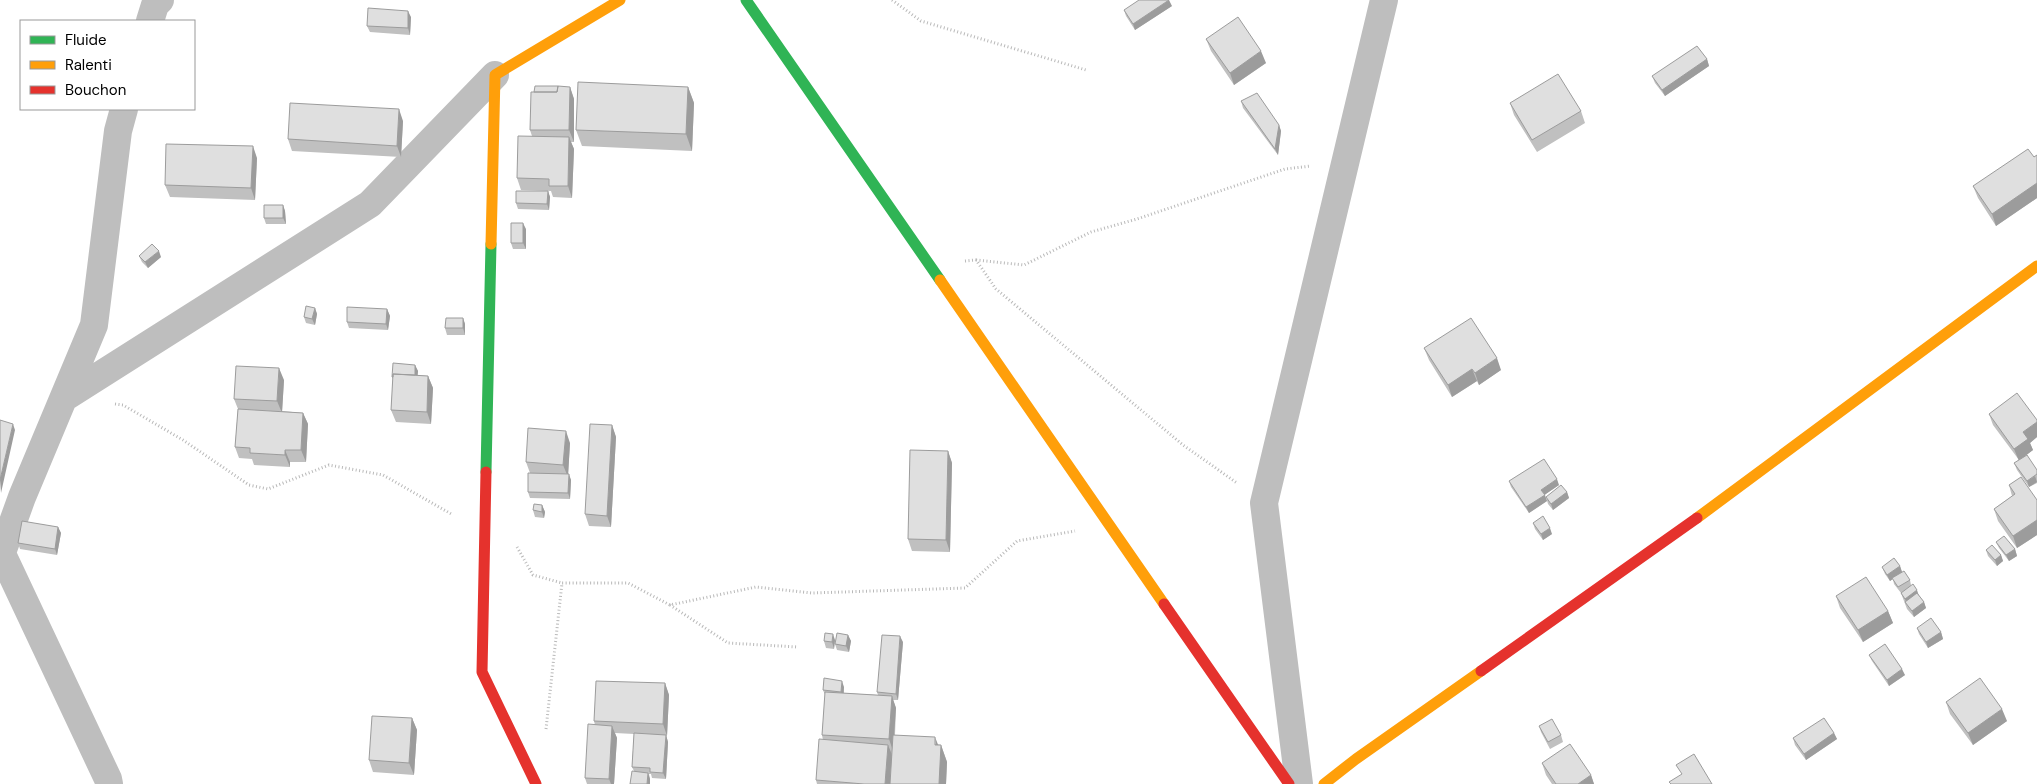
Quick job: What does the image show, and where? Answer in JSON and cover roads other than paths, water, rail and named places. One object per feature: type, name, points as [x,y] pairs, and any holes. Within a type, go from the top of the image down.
[{"type":"street","points":[[150,20],[155,5],[160,0]]},
{"type":"street","points":[[64,398],[370,204],[495,75],[620,0]]},
{"type":"street","points":[[746,0],[1289,784]]},
{"type":"street","points":[[1299,784],[1264,503],[1384,0]]},
{"type":"street","points":[[495,75],[482,672],[536,784]]},
{"type":"street","points":[[109,784],[1,556],[22,497],[94,325],[118,131],[124,110]]},
{"type":"street","points":[[1324,784],[1356,759],[1725,498],[2037,266]]}]
